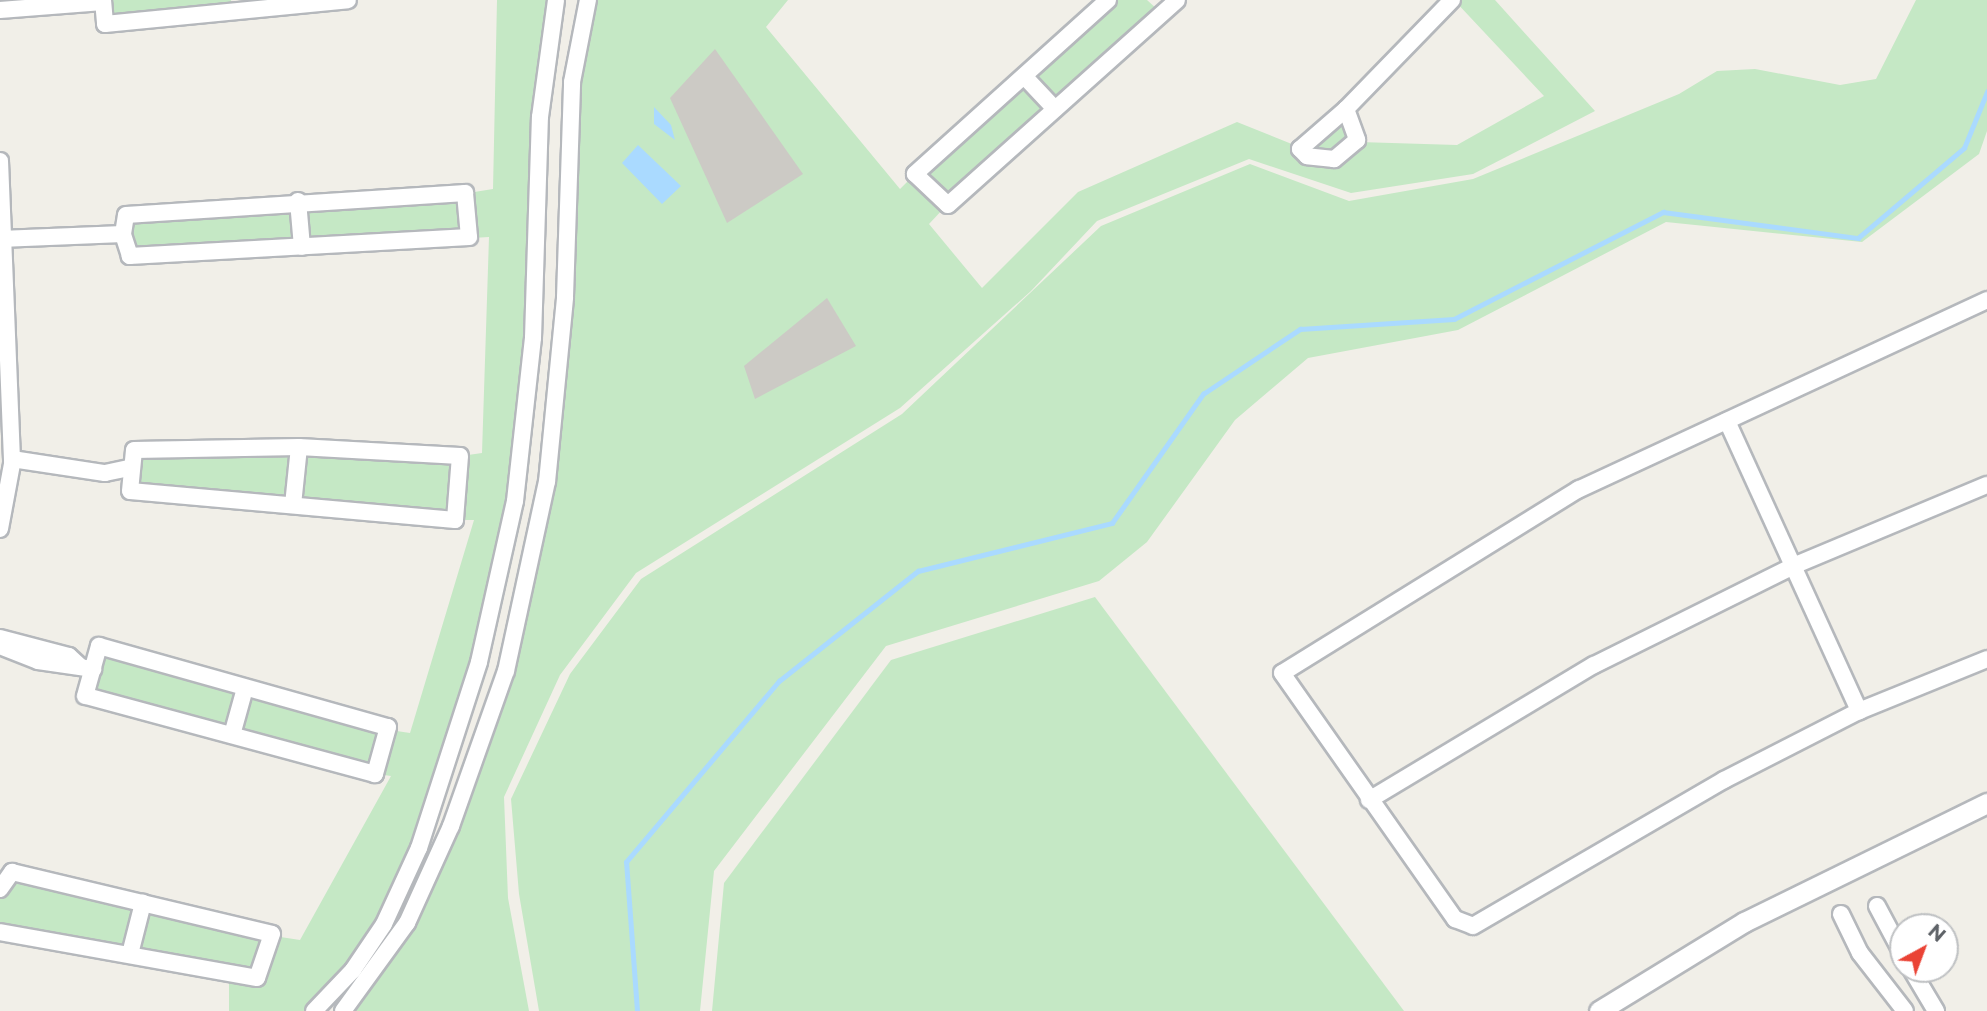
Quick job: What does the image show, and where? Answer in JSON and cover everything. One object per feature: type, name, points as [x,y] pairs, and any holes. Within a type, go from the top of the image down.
[{"type":"street","points":[[0,10],[103,1],[105,24],[234,6],[348,0]]},
{"type":"street","points":[[314,1011],[370,949],[419,848],[479,662],[515,501],[533,338],[540,117],[556,0]]},
{"type":"street","points":[[343,1011],[383,962],[437,855],[506,671],[547,482],[565,297],[572,82],[588,0]]},
{"type":"street","points":[[1108,0],[915,174],[948,205],[1167,3]]},
{"type":"street","points":[[1346,108],[1452,0]]},
{"type":"street","points":[[1024,76],[1055,108]]},
{"type":"street","points":[[0,161],[8,467],[0,529]]},
{"type":"street","points":[[465,193],[469,237],[130,256],[123,234],[125,215],[298,201],[465,193]]},
{"type":"street","points":[[298,201],[302,247]]},
{"type":"street","points":[[3,238],[123,234]]},
{"type":"street","points":[[1987,300],[1579,489],[1284,668],[1283,680],[1455,919],[1473,926],[1859,711],[1987,659]]},
{"type":"street","points":[[1727,421],[1859,711]]},
{"type":"street","points":[[293,505],[299,447]]},
{"type":"street","points":[[299,447],[460,456],[455,520],[130,491],[124,469],[134,450],[299,447]]},
{"type":"street","points":[[8,467],[50,457],[124,469]]},
{"type":"street","points":[[1369,800],[1594,665],[1793,566],[1987,485]]},
{"type":"street","points":[[0,638],[69,656],[87,668]]},
{"type":"street","points":[[0,646],[38,661],[87,668]]},
{"type":"street","points":[[99,646],[388,727],[375,774],[85,696],[87,668],[99,646]]},
{"type":"street","points":[[232,735],[245,688]]},
{"type":"street","points":[[1599,1011],[1744,922],[1987,803]]},
{"type":"street","points":[[419,848],[437,855]]},
{"type":"street","points":[[0,889],[12,872],[272,934],[257,978],[0,932]]},
{"type":"street","points":[[130,954],[143,903]]},
{"type":"street","points":[[1877,906],[1889,929]]},
{"type":"street","points":[[1841,914],[1860,953],[1905,1011]]},
{"type":"street","points":[[1919,983],[1936,1011]]},
{"type":"green space","points":[[107,0],[231,0],[232,8],[108,21]]},
{"type":"green space","points":[[497,0],[553,0],[531,337],[512,500],[489,605],[414,845],[367,944],[305,1011],[229,1011],[229,974],[259,979],[274,936],[300,940],[391,776],[377,774],[390,730],[410,733],[474,520],[456,520],[461,456],[482,453],[489,237],[472,238],[468,193],[493,189]]},
{"type":"green space","points":[[590,0],[788,0],[766,27],[900,189],[914,175],[944,208],[929,224],[982,288],[1078,192],[1237,122],[1334,161],[1359,142],[1457,145],[1544,96],[1454,0],[1495,0],[1595,111],[1473,174],[1351,193],[1249,159],[1097,221],[1031,291],[900,408],[636,573],[560,675],[504,797],[508,898],[529,1011],[347,1011],[410,925],[481,749],[548,482],[568,145]]},
{"type":"green space","points":[[1115,0],[1147,0],[1158,10],[1055,101],[1029,76]]},
{"type":"green space","points":[[1916,0],[1987,0],[1987,131],[1979,154],[1862,242],[1666,222],[1458,330],[1308,358],[1235,420],[1147,542],[1099,581],[886,646],[714,871],[700,1011],[539,1011],[519,894],[511,799],[570,674],[641,579],[902,414],[1101,226],[1250,164],[1349,201],[1473,179],[1679,94],[1717,71],[1755,69],[1840,85],[1876,79]]},
{"type":"green space","points":[[1023,82],[1047,108],[948,199],[920,173]]},
{"type":"green space","points":[[1344,113],[1354,139],[1334,155],[1303,148]]},
{"type":"green space","points":[[459,200],[464,233],[310,241],[304,207]]},
{"type":"green space","points":[[292,208],[295,241],[135,251],[129,219]]},
{"type":"green space","points":[[289,454],[286,496],[138,484],[143,456]]},
{"type":"green space","points":[[306,455],[452,463],[448,513],[299,501]]},
{"type":"green space","points":[[1095,597],[1404,1011],[712,1011],[724,883],[891,660]]},
{"type":"green space","points":[[102,651],[237,692],[228,728],[91,693]]},
{"type":"green space","points":[[247,693],[383,731],[373,769],[237,732]]},
{"type":"green space","points":[[14,877],[138,907],[128,949],[0,928],[0,896]]},
{"type":"green space","points":[[144,906],[267,937],[254,974],[134,952]]},
{"type":"water","points":[[654,107],[671,125],[675,140],[654,124]]},
{"type":"water","points":[[638,145],[681,186],[662,204],[622,163]]},
{"type":"building","points":[[715,49],[803,174],[727,223],[670,98]]},
{"type":"building","points":[[827,298],[856,346],[755,399],[744,366]]},
{"type":"waterway","points":[[637,1011],[626,862],[779,681],[918,571],[1112,523],[1203,394],[1300,329],[1454,319],[1663,212],[1858,238],[1964,148],[1987,92]]}]
